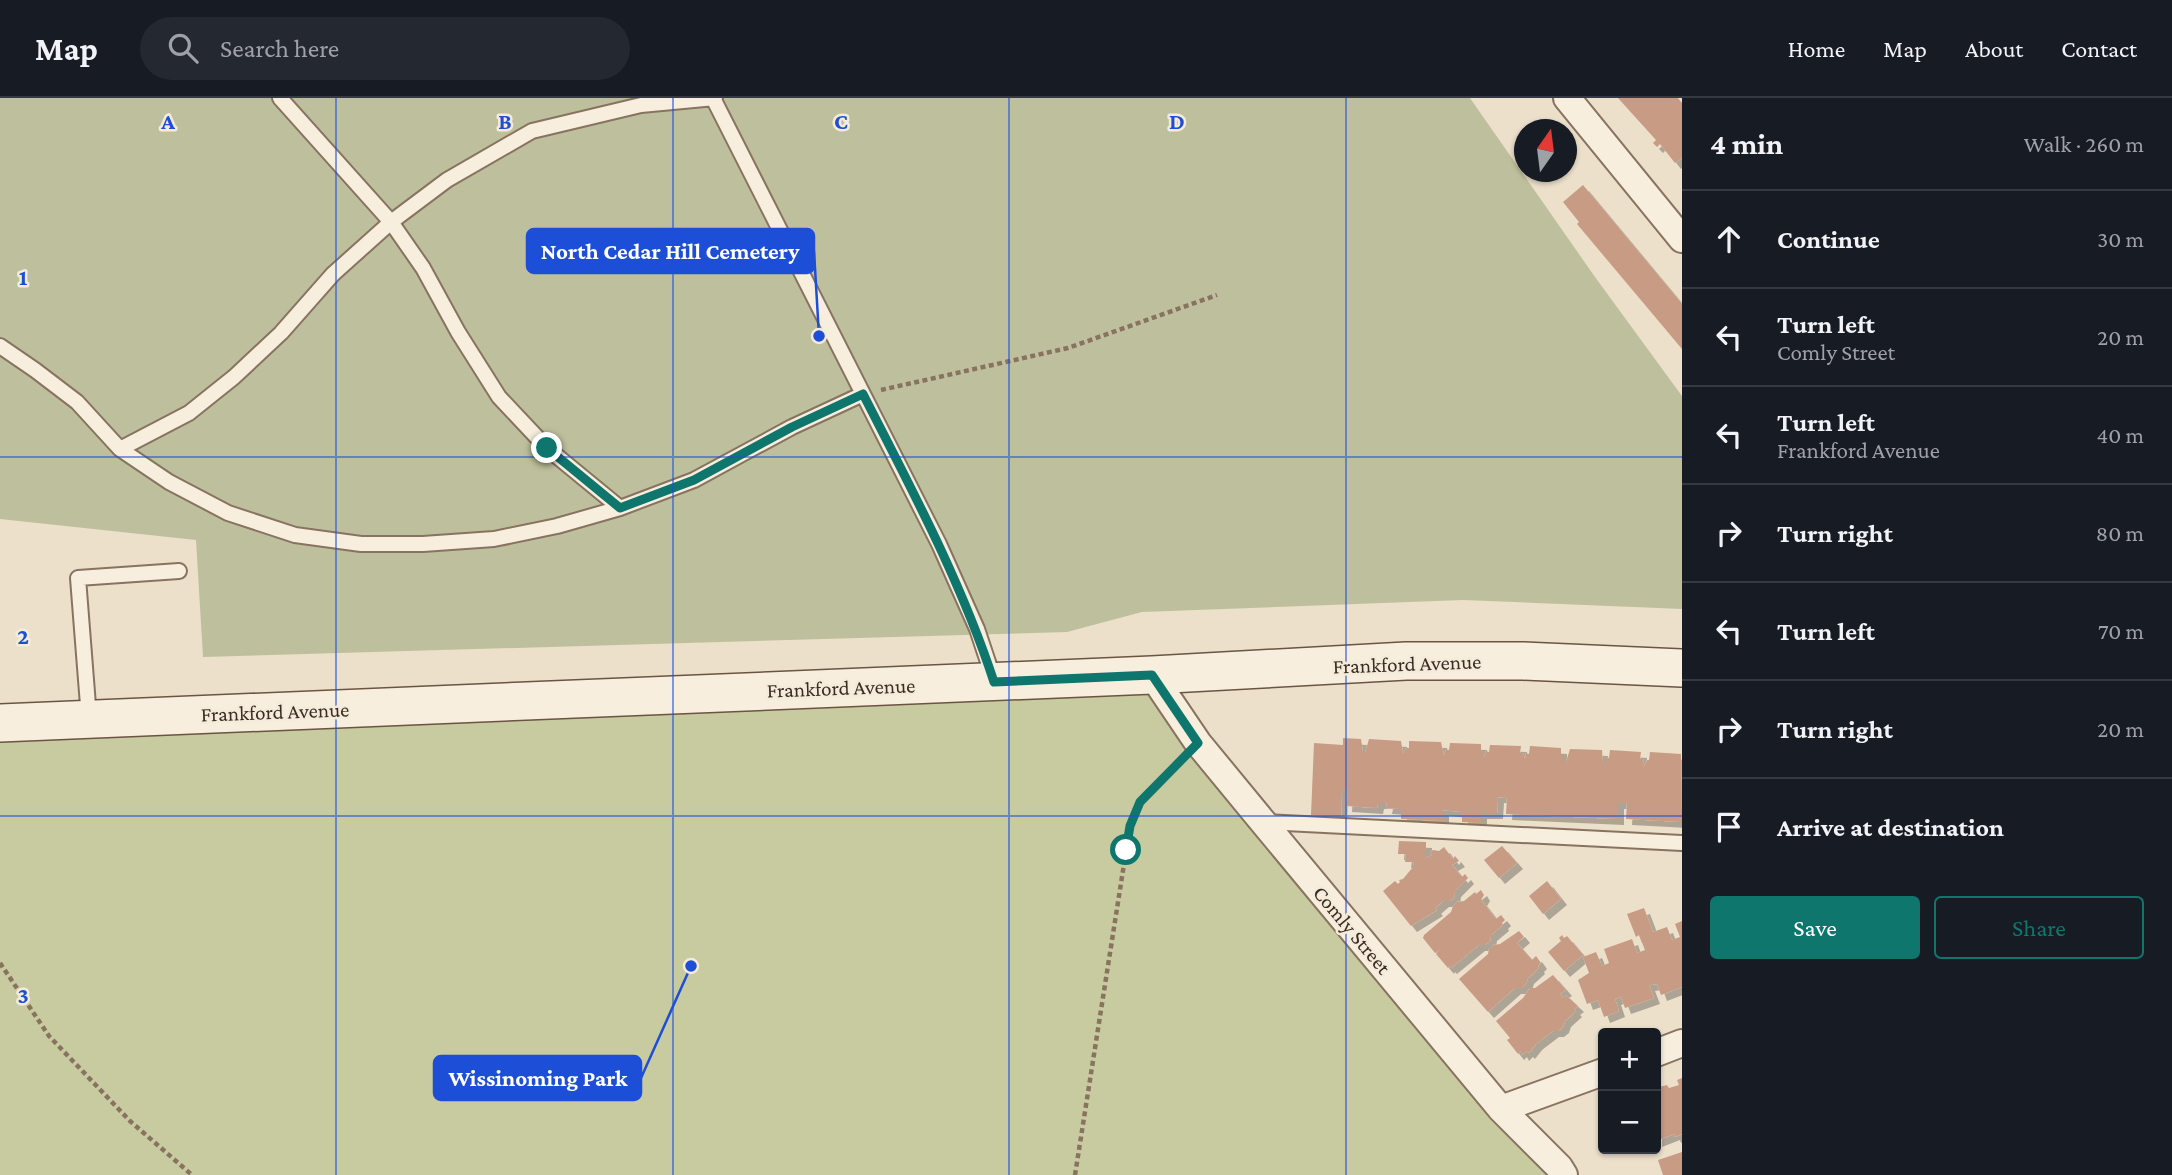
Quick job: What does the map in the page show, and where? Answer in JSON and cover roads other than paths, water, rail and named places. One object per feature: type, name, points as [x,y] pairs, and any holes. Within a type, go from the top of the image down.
[{"type":"main road","name":"Frankford Avenue","points":[[0,723],[994,682],[1406,661],[1682,668]]},
{"type":"street","points":[[1567,98],[1679,230]]},
{"type":"street","name":"Comly Street","points":[[1152,675],[1198,743],[1263,822],[1501,1109],[1564,1175]]},
{"type":"street","points":[[1661,1051],[1682,1043]]},
{"type":"street","points":[[1501,1109],[1598,1074]]},
{"type":"lane","points":[[280,98],[391,222],[423,268],[458,332],[499,397],[547,448],[620,508]]},
{"type":"lane","points":[[120,449],[189,412],[234,377],[281,333],[333,274],[391,222],[447,180],[532,131],[641,105],[714,98],[939,544],[977,629],[994,682]]},
{"type":"lane","points":[[0,346],[36,369],[77,402],[120,449],[169,482],[228,513],[295,535],[361,544],[494,540],[620,508],[694,480],[792,427],[863,394]]},
{"type":"lane","points":[[89,720],[78,578],[179,571]]},
{"type":"lane","points":[[1263,822],[1682,843]]},
{"type":"place","name":"North Cedar Hill Cemetery","points":[[819,336]]},
{"type":"place","name":"Wissinoming Park","points":[[691,966]]}]
